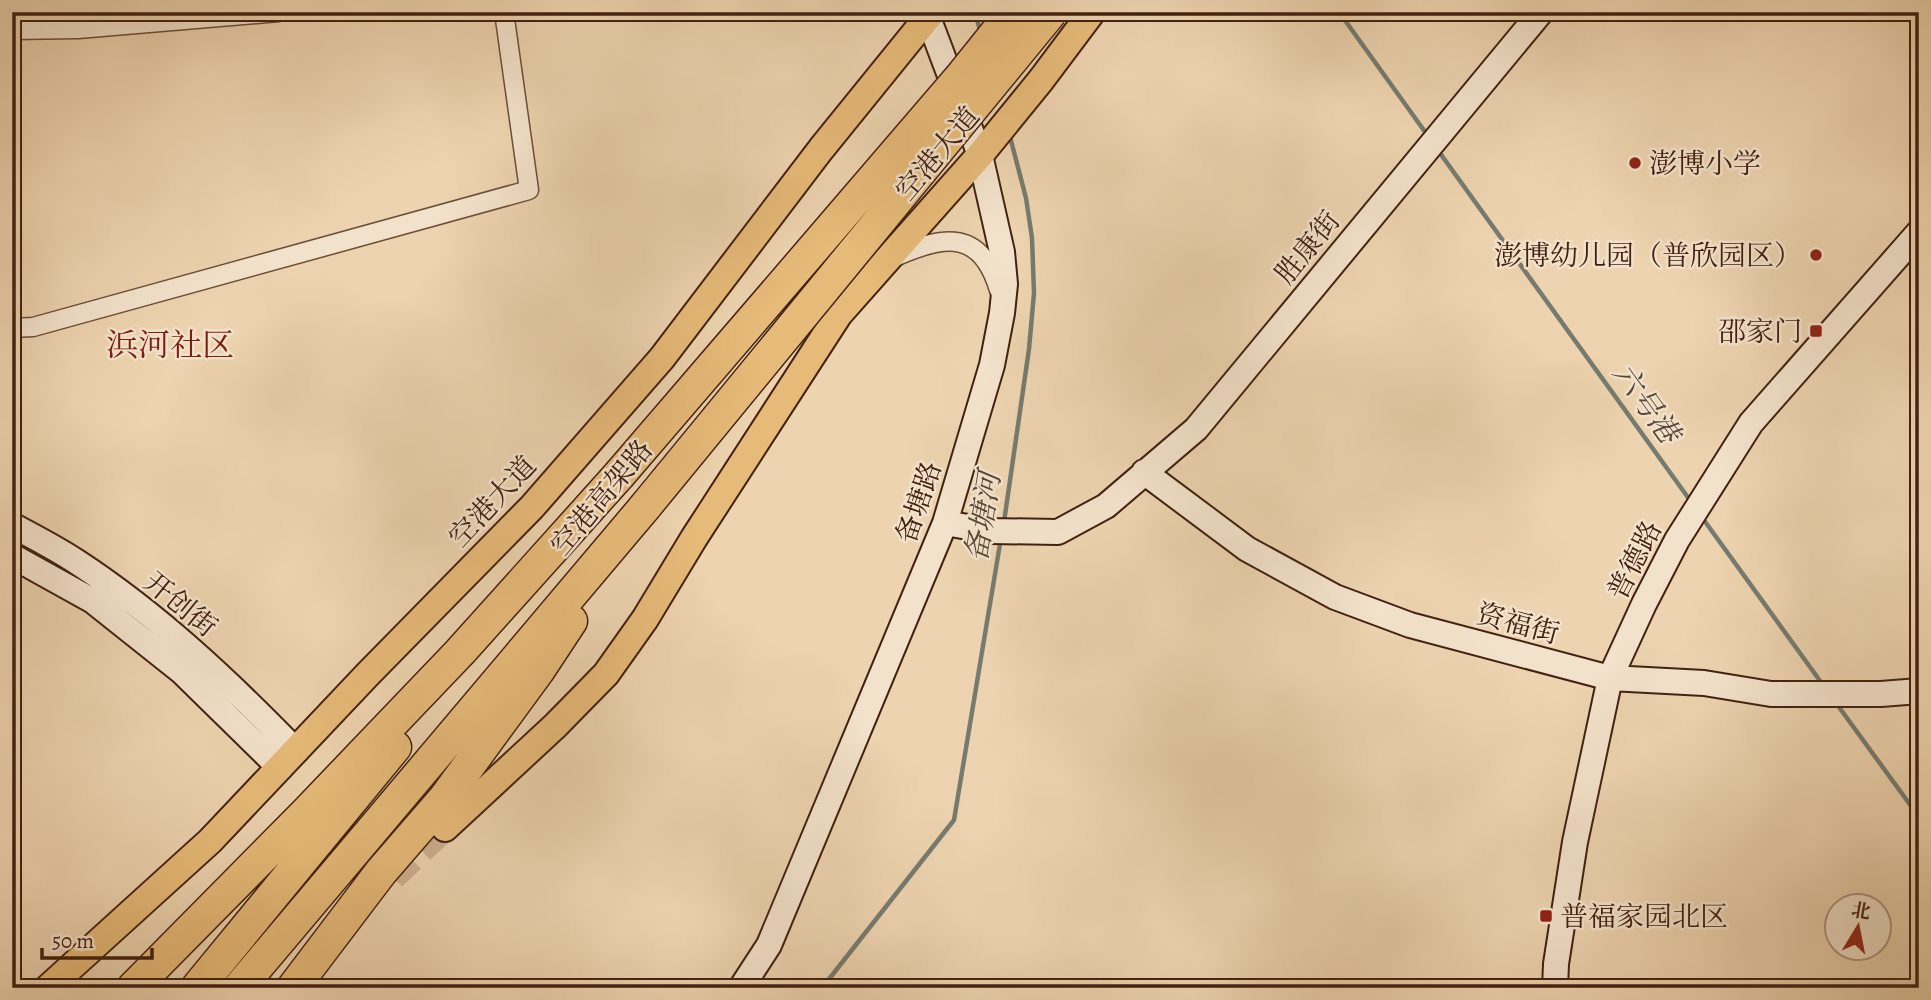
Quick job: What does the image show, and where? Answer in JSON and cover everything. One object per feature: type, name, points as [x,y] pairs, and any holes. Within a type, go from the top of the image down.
[{"type":"highway","name":"空港高架路","points":[[197,988],[618,475],[942,99],[1013,12]]},
{"type":"highway","name":"空港高架路","points":[[239,988],[644,508],[1051,12]]},
{"type":"highway","points":[[133,988],[460,652],[618,475]]},
{"type":"highway","points":[[293,988],[381,872],[445,798],[499,726],[644,508]]},
{"type":"main road","name":"空港大道","points":[[445,828],[555,726],[606,674],[645,619],[694,538],[839,314],[986,146],[1041,80],[1092,12]]},
{"type":"main road","name":"空港大道","points":[[48,988],[210,841],[533,507],[662,358],[928,14]]},
{"type":"street","points":[[12,30],[78,29],[279,12]]},
{"type":"street","points":[[12,328],[33,327],[528,190],[504,12]]},
{"type":"street","name":"胜康街","points":[[946,523],[991,531],[1058,532],[1106,506],[1196,429],[1541,12]]},
{"type":"street","name":"备塘路","points":[[741,988],[769,945],[946,523],[992,365],[1002,313],[1005,284],[1002,252],[986,146],[928,14]]},
{"type":"street","name":"普德路","points":[[1555,988],[1556,964],[1575,842],[1610,678],[1677,540],[1751,423],[1919,232]]},
{"type":"street","points":[[885,262],[915,248],[934,243],[954,241],[972,247],[989,263],[999,288],[1002,313]]},
{"type":"street","name":"资福街","points":[[1144,472],[1247,549],[1335,597],[1410,625],[1610,678],[1704,683],[1771,694],[1881,694],[1919,691]]},
{"type":"street","name":"开创街","points":[[12,525],[76,561],[132,601],[207,664],[288,759]]},
{"type":"street","name":"开创街","points":[[12,556],[93,601],[288,759]]},
{"type":"waterway","name":"备塘河","points":[[975,12],[981,34]]},
{"type":"waterway","name":"六号港","points":[[1339,12],[1428,136]]},
{"type":"waterway","name":"备塘河","points":[[1004,522],[1029,349],[1034,293],[1032,238],[1026,198],[1009,133]]},
{"type":"waterway","name":"六号港","points":[[1437,149],[1692,503]]},
{"type":"waterway","name":"六号港","points":[[1701,516],[1823,685]]},
{"type":"waterway","name":"备塘河","points":[[822,988],[954,820],[1001,538]]},
{"type":"waterway","name":"六号港","points":[[1836,703],[1919,817]]},
{"type":"tunnel","points":[[393,877],[445,828]]},
{"type":"place","name":"澎博小学","points":[[1635,163]]},
{"type":"place","name":"澎博幼儿园（普欣园区）","points":[[1816,255]]},
{"type":"place","name":"邵家门","points":[[1816,331]]},
{"type":"place","name":"普福家园北区","points":[[1546,916]]},
{"type":"district","name":"浜河社区","points":[[170,345]]}]
